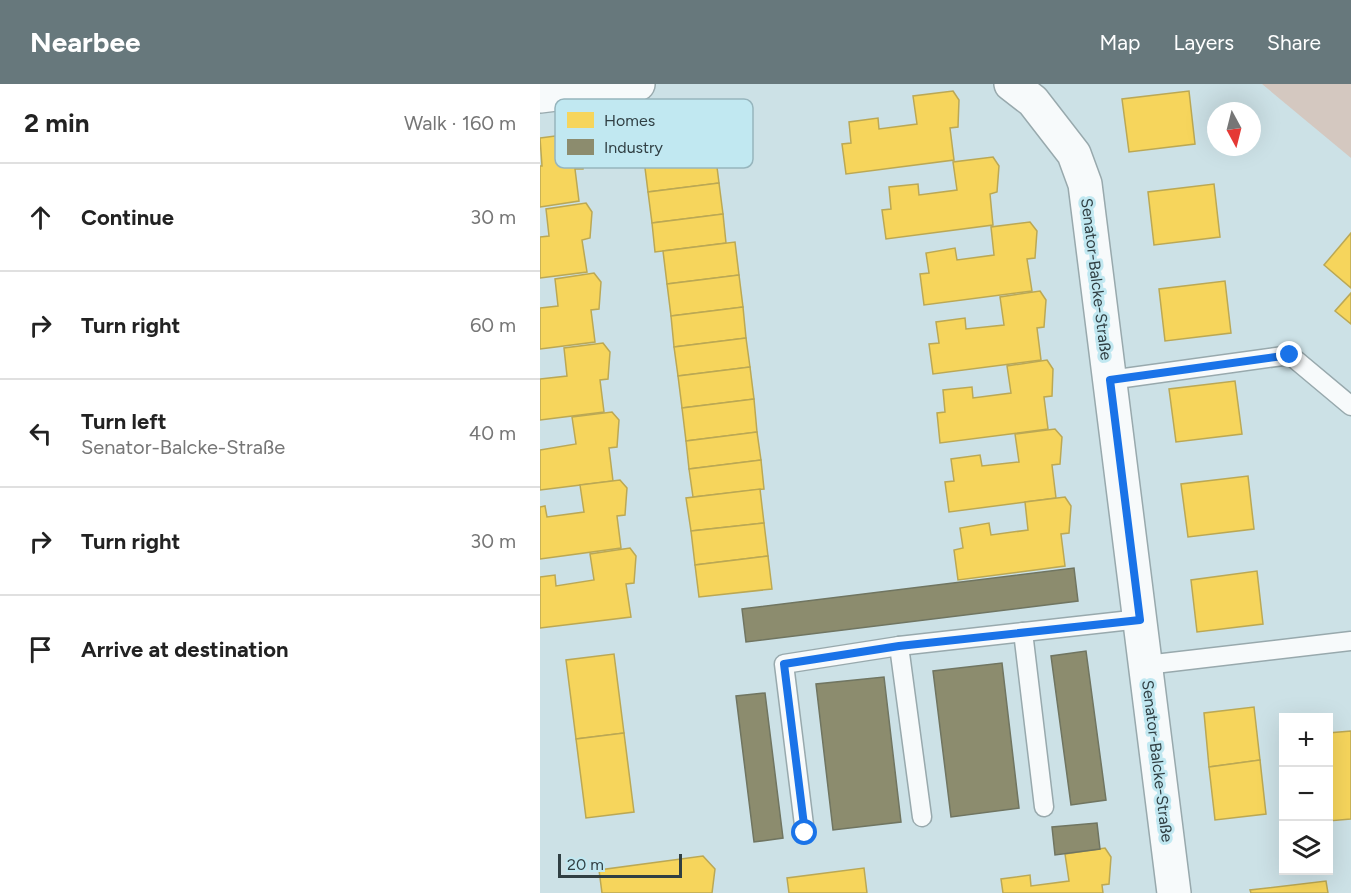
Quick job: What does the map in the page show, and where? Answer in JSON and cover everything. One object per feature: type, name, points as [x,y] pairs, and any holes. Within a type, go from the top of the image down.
[{"type":"street","points":[[559,91],[638,84]]},
{"type":"street","name":"Senator-Balcke-Straße","points":[[1011,84],[1033,101],[1074,154],[1085,184],[1174,893]]},
{"type":"lane","points":[[1110,380],[1290,355],[1351,406]]},
{"type":"lane","points":[[805,833],[784,664],[899,646],[1140,620]]},
{"type":"lane","points":[[1023,632],[1044,807]]},
{"type":"lane","points":[[1146,665],[1351,641]]},
{"type":"lane","points":[[899,646],[922,817]]},
{"type":"shaded area","points":[[1262,84],[1351,84],[1351,158]]},
{"type":"building: Homes","points":[[953,91],[959,100],[958,127],[950,128],[954,160],[846,174],[842,144],[851,143],[849,122],[878,118],[879,129],[917,124],[913,96]]},
{"type":"building: Homes","points":[[1189,91],[1195,144],[1129,152],[1122,99]]},
{"type":"building: Homes","points":[[555,136],[555,168],[583,168],[575,169],[579,201],[540,207],[540,166],[542,166],[540,138]]},
{"type":"building: Homes","points":[[993,157],[999,166],[997,192],[990,194],[993,225],[886,239],[882,210],[891,209],[889,187],[918,184],[919,195],[957,190],[953,162]]},
{"type":"building: Homes","points":[[645,168],[717,168],[719,183],[648,192]]},
{"type":"building: Homes","points":[[719,183],[723,214],[652,223],[648,192]]},
{"type":"building: Homes","points":[[1214,184],[1220,237],[1154,245],[1148,192]]},
{"type":"building: Homes","points":[[586,203],[592,212],[590,238],[582,240],[587,272],[540,278],[540,237],[549,236],[546,209]]},
{"type":"building: Homes","points":[[723,214],[726,243],[655,252],[652,223]]},
{"type":"building: Homes","points":[[1030,222],[1037,231],[1035,258],[1027,259],[1032,291],[924,305],[920,274],[929,273],[926,253],[955,248],[957,260],[994,255],[991,227]]},
{"type":"building: Homes","points":[[1351,233],[1351,288],[1324,265]]},
{"type":"building: Homes","points":[[735,242],[739,275],[667,284],[663,251]]},
{"type":"building: Homes","points":[[594,273],[601,282],[599,309],[591,310],[595,342],[540,349],[540,308],[558,306],[555,279]]},
{"type":"building: Homes","points":[[739,275],[743,307],[671,316],[667,284]]},
{"type":"building: Homes","points":[[1225,281],[1231,333],[1165,341],[1159,289]]},
{"type":"building: Homes","points":[[1040,291],[1046,300],[1044,327],[1037,328],[1041,360],[933,374],[929,344],[939,343],[936,322],[965,318],[966,329],[1004,325],[1000,297]]},
{"type":"building: Homes","points":[[1351,293],[1351,324],[1335,311]]},
{"type":"building: Homes","points":[[743,307],[746,338],[674,347],[671,316]]},
{"type":"building: Homes","points":[[746,338],[750,367],[678,376],[674,347]]},
{"type":"building: Homes","points":[[603,343],[610,352],[608,379],[600,380],[604,412],[540,420],[540,379],[567,376],[564,348]]},
{"type":"building: Homes","points":[[1047,360],[1053,369],[1052,396],[1044,397],[1048,429],[940,443],[937,413],[945,412],[943,390],[972,387],[973,398],[1011,393],[1007,366]]},
{"type":"building: Homes","points":[[750,367],[754,399],[682,408],[678,376]]},
{"type":"building: Homes","points":[[1235,381],[1242,434],[1176,442],[1169,389]]},
{"type":"building: Homes","points":[[754,399],[757,432],[686,441],[682,408]]},
{"type":"building: Homes","points":[[612,412],[619,420],[617,447],[609,448],[613,481],[540,490],[540,450],[576,444],[572,417]]},
{"type":"building: Homes","points":[[1055,429],[1062,437],[1060,464],[1052,465],[1056,498],[949,512],[945,482],[954,481],[951,459],[980,455],[982,466],[1019,462],[1015,434]]},
{"type":"building: Homes","points":[[757,432],[761,460],[689,469],[686,441]]},
{"type":"building: Homes","points":[[761,460],[764,489],[693,497],[689,469]]},
{"type":"building: Homes","points":[[1248,476],[1254,529],[1188,537],[1181,484]]},
{"type":"building: Homes","points":[[620,480],[627,488],[625,515],[617,516],[621,548],[540,559],[540,507],[545,506],[547,517],[584,512],[580,485]]},
{"type":"building: Homes","points":[[760,489],[764,523],[691,531],[686,498]]},
{"type":"building: Homes","points":[[1065,497],[1071,506],[1069,533],[1061,534],[1065,566],[958,580],[954,550],[963,548],[960,528],[989,523],[991,535],[1028,530],[1025,502]]},
{"type":"building: Homes","points":[[764,523],[768,556],[695,565],[691,531]]},
{"type":"building: Homes","points":[[630,548],[636,556],[634,583],[626,584],[631,617],[540,628],[540,577],[555,575],[556,586],[594,580],[590,554]]},
{"type":"building: Homes","points":[[768,556],[772,589],[699,597],[695,565]]},
{"type":"building: Homes","points":[[1257,571],[1263,624],[1197,632],[1191,580]]},
{"type":"building: Homes","points":[[614,654],[624,733],[576,739],[566,660]]},
{"type":"building: Homes","points":[[1254,707],[1260,760],[1209,767],[1204,713]]},
{"type":"building: Homes","points":[[1351,731],[1351,819],[1333,821],[1333,733]]},
{"type":"building: Homes","points":[[624,733],[634,812],[586,818],[576,739]]},
{"type":"building: Homes","points":[[1260,760],[1266,814],[1215,820],[1209,767]]},
{"type":"building: Homes","points":[[1105,848],[1111,857],[1109,884],[1102,885],[1103,893],[1003,893],[1001,879],[1030,875],[1031,886],[1069,881],[1065,854]]},
{"type":"building: Homes","points":[[703,856],[715,869],[712,893],[602,893],[599,870]]},
{"type":"building: Homes","points":[[864,868],[867,893],[789,893],[787,878]]},
{"type":"building: Homes","points":[[1326,881],[1328,893],[1251,893],[1250,890]]},
{"type":"building: Industry","points":[[1074,568],[1078,601],[746,642],[742,609]]},
{"type":"building: Industry","points":[[1086,651],[1106,800],[1071,805],[1051,656]]},
{"type":"building: Industry","points":[[1002,663],[1019,808],[951,817],[933,671]]},
{"type":"building: Industry","points":[[884,677],[901,822],[833,830],[816,684]]},
{"type":"building: Industry","points":[[765,693],[783,838],[754,842],[736,696]]},
{"type":"building: Industry","points":[[1097,823],[1100,849],[1055,855],[1052,827]]},
{"type":"route","points":[[805,833],[784,664],[899,646],[1140,620],[1110,380],[1290,355]]}]
